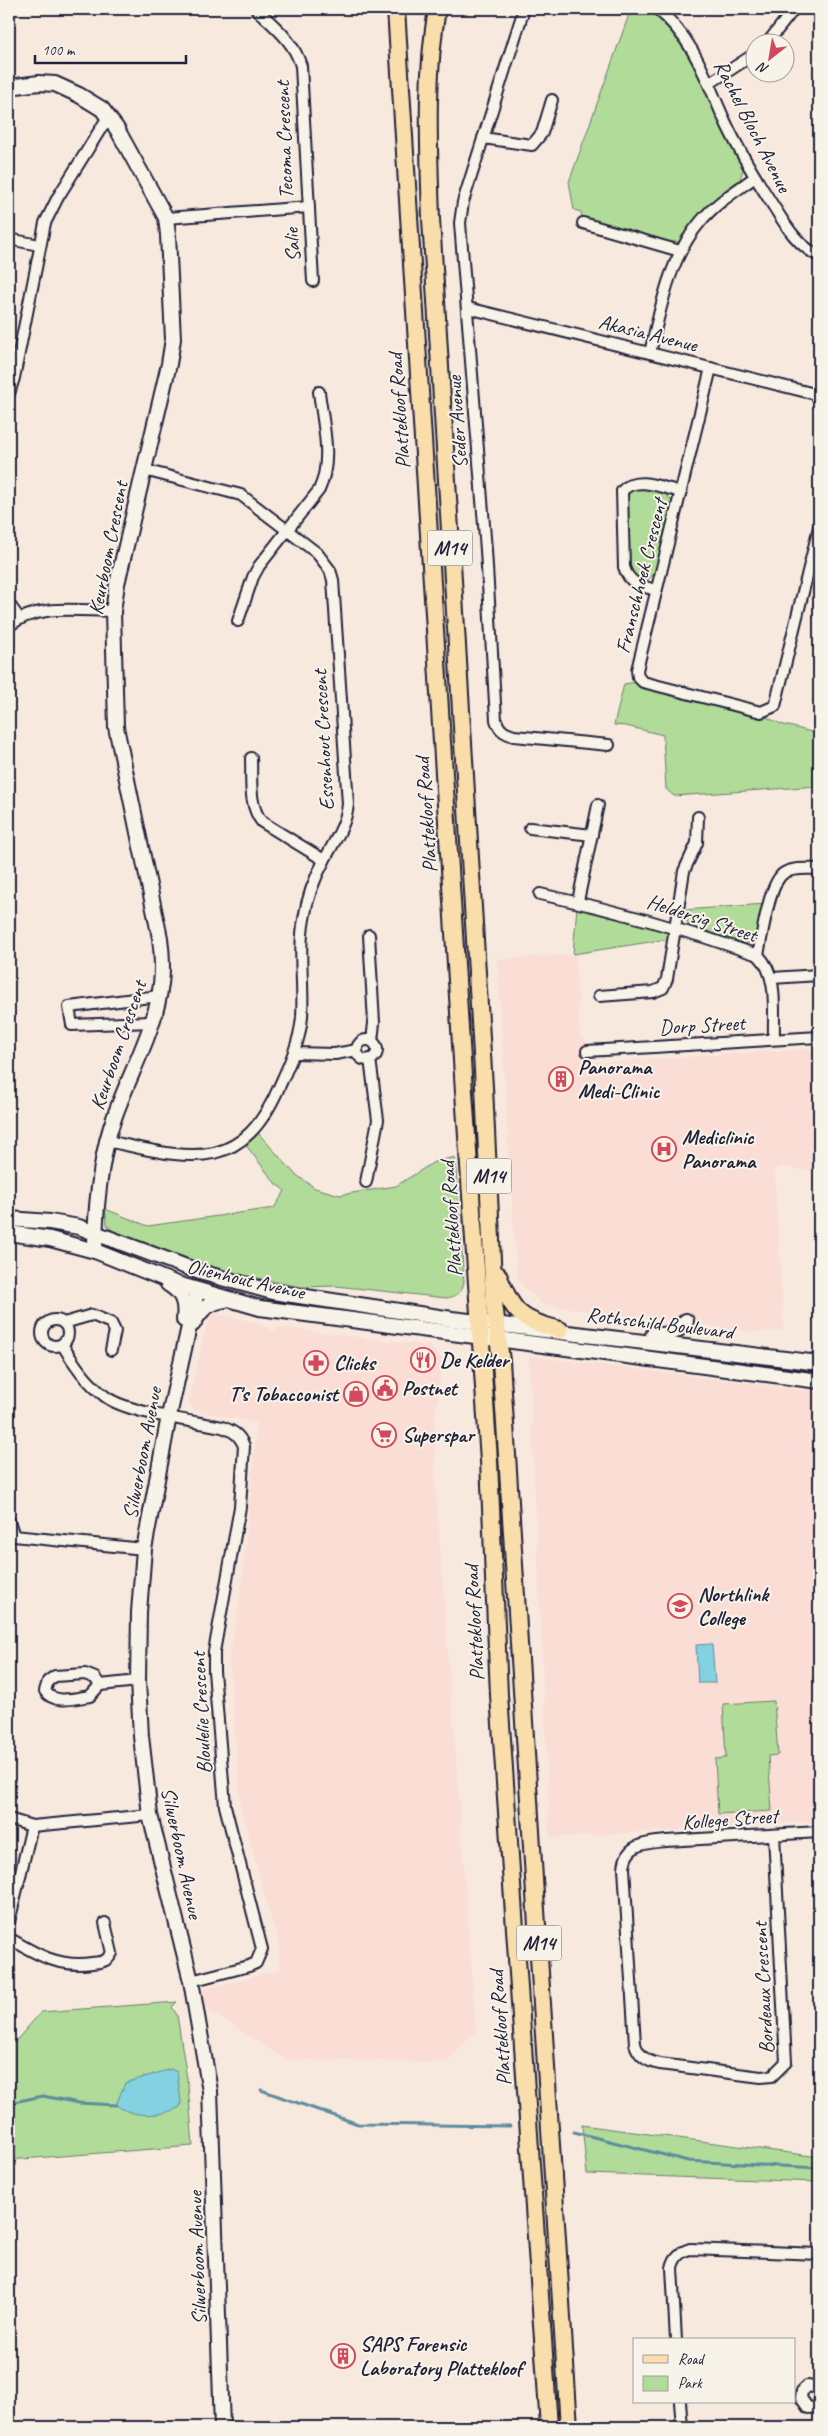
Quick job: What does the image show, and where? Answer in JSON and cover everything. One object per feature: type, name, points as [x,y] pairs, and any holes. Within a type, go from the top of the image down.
[{"type":"main road","name":"Plattekloof Road","points":[[396,9],[489,1461],[500,1712],[549,2427]]},
{"type":"main road","name":"Plattekloof Road","points":[[436,9],[433,29],[429,120],[431,219],[497,1331],[569,2427]]},
{"type":"main road","points":[[493,1264],[507,1298],[516,1311],[532,1321],[560,1330]]},
{"type":"street","name":"Seder Avenue","points":[[524,9],[463,202],[460,223],[468,308],[496,720],[498,728],[514,736],[610,745]]},
{"type":"street","name":"Rachel Bloch Avenue","points":[[657,9],[687,40],[710,83],[725,120],[755,177],[795,238],[803,246],[819,256]]},
{"type":"street","points":[[776,32],[794,9]]},
{"type":"street","name":"Tecoma Crescent","points":[[166,218],[308,207],[301,66],[297,53],[291,44],[258,10]]},
{"type":"street","points":[[710,83],[746,60]]},
{"type":"street","name":"Keurboom Crescent","points":[[9,87],[39,83],[55,84],[90,101],[108,117],[166,218],[173,338],[170,364],[113,611],[116,727],[160,938],[162,962],[159,996],[107,1141],[95,1232],[95,1250]]},
{"type":"street","points":[[483,138],[532,145],[542,133],[552,100]]},
{"type":"street","points":[[9,394],[14,378],[40,245],[50,210],[108,117]]},
{"type":"street","points":[[650,353],[667,282],[680,251],[710,212],[755,177]]},
{"type":"street","name":"Salie","points":[[308,207],[313,281]]},
{"type":"street","points":[[583,223],[680,251]]},
{"type":"street","points":[[9,239],[40,245]]},
{"type":"street","name":"Akasia Avenue","points":[[468,308],[819,394]]},
{"type":"street","name":"Franschhoek Crescent","points":[[711,368],[637,670],[638,677],[643,682],[747,708],[767,710],[775,706],[819,527]]},
{"type":"street","points":[[238,620],[253,577],[319,490],[325,477],[327,464],[319,392]]},
{"type":"street","name":"Essenhout Crescent","points":[[107,1141],[189,1157],[202,1156],[230,1148],[250,1134],[266,1116],[294,1053],[302,1017],[300,955],[304,917],[310,895],[324,860],[347,816],[348,804],[333,580],[325,561],[241,495],[144,470]]},
{"type":"street","points":[[656,590],[632,582],[627,576],[624,567],[622,491],[628,484],[636,482],[681,492]]},
{"type":"street","points":[[9,604],[19,618]]},
{"type":"street","points":[[9,626],[19,618],[41,611],[113,611]]},
{"type":"street","points":[[251,758],[253,805],[256,815],[262,822],[324,860]]},
{"type":"street","points":[[578,901],[598,805]]},
{"type":"street","points":[[599,996],[653,992],[663,988],[667,979],[677,927],[684,871],[697,843],[698,817]]},
{"type":"street","points":[[530,828],[592,835]]},
{"type":"street","points":[[758,955],[771,898],[781,876],[793,870],[819,869]]},
{"type":"street","name":"Heldersig Street","points":[[540,894],[578,901],[677,927],[758,955],[766,963],[772,978],[774,1039]]},
{"type":"street","points":[[369,935],[374,1024],[372,1041],[377,1048],[377,1053],[370,1059],[364,1059],[359,1056],[357,1050],[362,1041],[372,1041]]},
{"type":"street","points":[[772,978],[819,975]]},
{"type":"street","points":[[151,1022],[72,1025],[69,1007],[159,996]]},
{"type":"street","name":"Dorp Street","points":[[587,1050],[819,1037]]},
{"type":"street","points":[[294,1053],[335,1054],[357,1050]]},
{"type":"street","points":[[366,1182],[378,1120],[370,1059]]},
{"type":"street","name":"Olienhout Avenue","points":[[9,1219],[50,1222],[95,1232],[232,1282],[273,1292],[480,1330]]},
{"type":"street","name":"Olienhout Avenue","points":[[9,1233],[50,1239],[95,1250],[150,1274],[226,1300],[298,1314],[480,1330]]},
{"type":"street","points":[[143,1251],[183,1275],[197,1291],[212,1283],[232,1282]]},
{"type":"street","points":[[150,1274],[181,1294],[185,1302],[186,1334]]},
{"type":"street","name":"Silwerboom Avenue","points":[[197,1291],[169,1416],[144,1549],[139,1612],[138,1681],[141,1736],[150,1815],[191,1981],[210,2091],[217,2238],[222,2427]]},
{"type":"street","points":[[186,1334],[200,1310],[212,1302],[226,1300]]},
{"type":"street","points":[[64,1323],[92,1315],[110,1324],[116,1331],[111,1350]]},
{"type":"street","points":[[59,1320],[64,1323],[68,1334],[62,1344],[54,1346],[46,1342],[42,1330],[50,1321],[59,1320]]},
{"type":"street","points":[[600,1335],[622,1332],[670,1334],[680,1329],[686,1321]]},
{"type":"street","points":[[480,1330],[497,1331]]},
{"type":"street","name":"Rothschild Boulevard","points":[[497,1331],[560,1330],[819,1363]]},
{"type":"street","name":"Rothschild Boulevard","points":[[497,1331],[819,1381]]},
{"type":"street","points":[[62,1344],[82,1374],[107,1398],[135,1409],[169,1416]]},
{"type":"street","name":"Bloulelie Crescent","points":[[169,1416],[234,1432],[241,1437],[244,1446],[240,1507],[214,1652],[214,1671],[225,1806],[262,1950],[256,1962],[249,1966],[191,1981]]},
{"type":"street","points":[[9,1522],[11,1537],[144,1549]]},
{"type":"street","points":[[100,1685],[95,1678],[85,1674],[56,1676],[48,1681],[45,1691],[48,1696],[56,1699],[90,1696],[100,1685],[138,1681]]},
{"type":"street","points":[[9,1819],[32,1826],[150,1815]]},
{"type":"street","points":[[9,1922],[32,1826]]},
{"type":"street","name":"Kollege Street","points":[[642,1844],[819,1832]]},
{"type":"street","name":"Bordeaux Crescent","points":[[642,1844],[627,1854],[624,1868],[637,2050],[645,2059],[660,2064],[767,2077],[782,2068],[787,2056],[774,1835]]},
{"type":"street","points":[[9,1938],[56,1963],[68,1965],[103,1962],[112,1954],[105,1923]]},
{"type":"street","points":[[676,2338],[672,2268],[673,2262],[681,2252],[690,2249],[819,2254]]},
{"type":"street","points":[[819,2388],[807,2386],[802,2391],[801,2398],[808,2408],[819,2407]]},
{"type":"street","points":[[680,2404],[682,2427]]},
{"type":"shaded area","name":"Mediclinic Panorama","points":[[575,955],[580,1036],[590,1045],[593,1063],[819,1048],[819,1172],[784,1167],[774,1169],[784,1330],[754,1332],[560,1307],[540,1303],[517,1279],[497,959]]},
{"type":"shaded area","points":[[214,1313],[256,1322],[273,1331],[279,1327],[429,1346],[443,1359],[435,1418],[435,1480],[476,2030],[447,2062],[286,2060],[201,2005],[198,1991],[280,1970],[277,1928],[274,1929],[241,1809],[229,1658],[241,1593],[257,1423],[193,1410],[189,1401],[206,1326]]},
{"type":"shaded area","name":"Northlink College","points":[[529,1356],[819,1392],[819,1821],[550,1838]]},
{"type":"green space","points":[[631,9],[647,9],[682,47],[742,164],[743,170],[739,182],[716,200],[678,242],[670,242],[582,217],[581,212],[574,210],[569,182]]},
{"type":"green space","points":[[635,487],[663,492],[672,501],[655,573],[647,581],[634,578],[628,568],[625,501],[628,493]]},
{"type":"green space","points":[[637,682],[764,716],[781,724],[819,734],[819,786],[674,796],[666,789],[663,735],[614,725],[624,684]]},
{"type":"green space","points":[[765,904],[757,935],[749,943],[743,944],[691,928],[684,917],[684,910]]},
{"type":"green space","points":[[577,906],[666,931],[669,939],[573,954]]},
{"type":"green space","points":[[258,1133],[295,1174],[315,1188],[340,1195],[396,1186],[434,1162],[455,1157],[464,1282],[460,1292],[453,1297],[446,1298],[336,1286],[301,1287],[202,1266],[117,1235],[107,1225],[105,1209],[148,1226],[274,1208],[285,1191],[275,1183],[245,1144]]},
{"type":"green space","points":[[774,1701],[778,1755],[768,1756],[772,1811],[718,1814],[715,1759],[726,1758],[723,1704]]},
{"type":"green space","points":[[177,2002],[172,2007],[177,2015],[188,2085],[193,2146],[9,2160],[9,2045],[14,2043],[41,2012]]},
{"type":"green space","points":[[582,2125],[819,2157],[819,2182],[587,2174]]},
{"type":"water","points":[[712,1644],[715,1683],[698,1683],[696,1645]]},
{"type":"water","points":[[171,2069],[177,2072],[180,2107],[164,2113],[147,2115],[130,2112],[116,2105],[125,2083]]},
{"type":"waterway","points":[[261,2090],[358,2124],[510,2126]]},
{"type":"waterway","points":[[9,2103],[43,2096],[79,2103],[116,2105]]},
{"type":"waterway","points":[[574,2132],[688,2161],[819,2168]]},
{"type":"place","name":"Panorama Medi-Clinic","points":[[561,1079]]},
{"type":"place","name":"Mediclinic Panorama","points":[[664,1149]]},
{"type":"place","name":"De Kelder","points":[[423,1360]]},
{"type":"place","name":"Clicks","points":[[316,1363]]},
{"type":"place","name":"Postnet","points":[[385,1388]]},
{"type":"place","name":"T's Tobacconist","points":[[356,1394]]},
{"type":"place","name":"Superspar","points":[[384,1435]]},
{"type":"place","name":"Northlink College","points":[[680,1606]]},
{"type":"place","name":"SAPS Forensic Laboratory Plattekloof","points":[[343,2356]]}]
